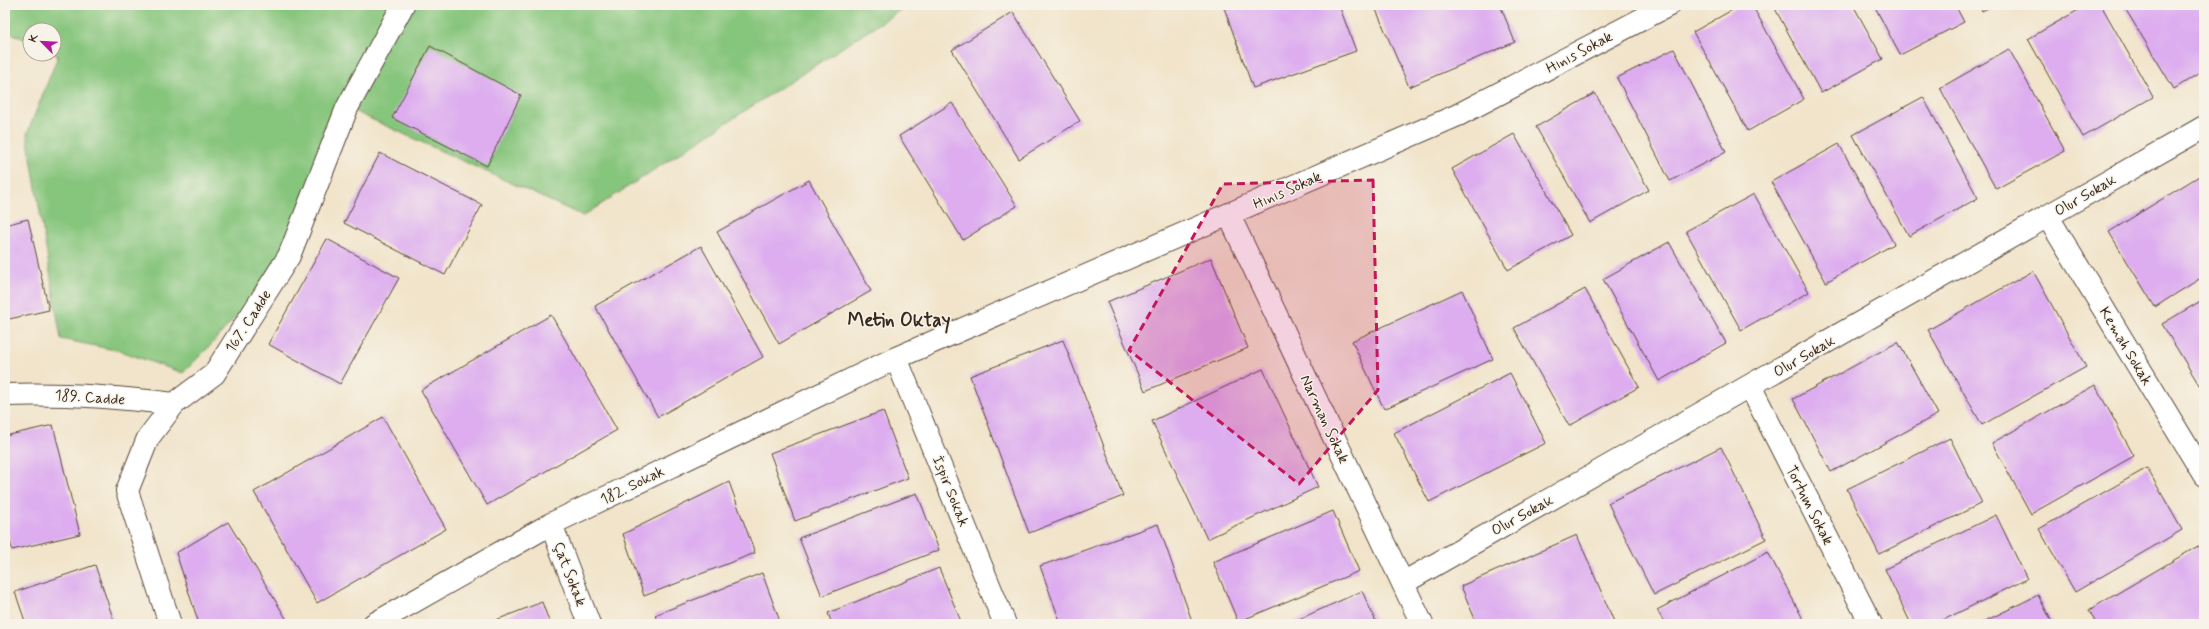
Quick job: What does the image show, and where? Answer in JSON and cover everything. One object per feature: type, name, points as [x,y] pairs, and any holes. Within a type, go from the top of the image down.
[{"type":"street","name":"167. Cadde","points":[[170,624],[127,491],[148,438],[174,404],[214,374],[289,256],[347,108],[403,5]]},
{"type":"street","name":"Hınıs Sokak","points":[[896,358],[1458,115],[1669,5]]},
{"type":"street","name":"Olur Sokak","points":[[1403,582],[2048,217],[2204,127]]},
{"type":"street","name":"Narman Sokak","points":[[1228,215],[1422,624]]},
{"type":"street","name":"Kemah Sokak","points":[[2048,217],[2204,475]]},
{"type":"street","name":"182. Sokak","points":[[374,624],[551,524],[896,358]]},
{"type":"street","name":"İspir Sokak","points":[[896,358],[1005,624]]},
{"type":"street","name":"Tortum Sokak","points":[[1750,386],[1871,624]]},
{"type":"street","name":"189. Cadde","points":[[5,395],[53,394],[93,396],[174,404]]},
{"type":"street","name":"Çat Sokak","points":[[551,524],[589,624]]},
{"type":"highlighted area","points":[[1373,180],[1378,390],[1299,484],[1129,350],[1223,184]]},
{"type":"green space","points":[[5,5],[908,5],[583,216],[347,108],[289,256],[209,347],[183,373],[120,351],[61,339],[27,134],[56,62],[62,62],[62,22],[22,22],[22,38],[5,30]]},
{"type":"building","points":[[1223,5],[1339,5],[1356,51],[1253,88]]},
{"type":"building","points":[[1374,5],[1500,5],[1515,42],[1409,87]]},
{"type":"building","points":[[1741,5],[1752,5],[1804,99],[1748,131],[1693,32]]},
{"type":"building","points":[[1773,5],[1853,5],[1883,59],[1821,93]]},
{"type":"building","points":[[1874,5],[1955,5],[1964,22],[1900,55]]},
{"type":"building","points":[[1979,5],[1994,5],[1982,11]]},
{"type":"building","points":[[2087,5],[2101,5],[2153,97],[2083,137],[2028,39]]},
{"type":"building","points":[[2123,5],[2204,5],[2204,70],[2174,89]]},
{"type":"building","points":[[1013,12],[1080,121],[1019,159],[952,50]]},
{"type":"building","points":[[430,46],[521,95],[487,166],[392,118]]},
{"type":"building","points":[[1674,49],[1726,152],[1670,181],[1617,78]]},
{"type":"building","points":[[2009,49],[2065,151],[1996,189],[1940,88]]},
{"type":"building","points":[[1595,93],[1649,190],[1590,223],[1536,127]]},
{"type":"building","points":[[1923,97],[1978,198],[1909,236],[1853,135]]},
{"type":"building","points":[[952,103],[1017,206],[963,240],[899,136]]},
{"type":"building","points":[[1514,134],[1571,235],[1508,270],[1452,169]]},
{"type":"building","points":[[1839,144],[1894,244],[1826,282],[1771,182]]},
{"type":"building","points":[[380,153],[482,205],[445,275],[344,223]]},
{"type":"building","points":[[2204,173],[2204,276],[2155,307],[2109,232]]},
{"type":"building","points":[[809,180],[871,291],[779,344],[717,232]]},
{"type":"building","points":[[1754,194],[1809,292],[1741,330],[1686,231]]},
{"type":"building","points":[[28,219],[49,310],[5,320],[5,225]]},
{"type":"building","points":[[327,239],[399,278],[340,384],[268,344]]},
{"type":"building","points":[[1669,242],[1726,343],[1659,381],[1603,279]]},
{"type":"building","points":[[701,246],[763,357],[658,417],[595,306]]},
{"type":"building","points":[[1211,258],[1248,348],[1145,391],[1107,302]]},
{"type":"building","points":[[2033,271],[2086,367],[1982,425],[1928,330]]},
{"type":"building","points":[[1585,289],[1639,387],[1569,426],[1514,328]]},
{"type":"building","points":[[1462,290],[1493,359],[1384,409],[1352,341]]},
{"type":"building","points":[[2204,299],[2204,393],[2162,324]]},
{"type":"building","points":[[551,315],[617,430],[487,505],[421,390]]},
{"type":"building","points":[[1063,340],[1123,496],[1029,533],[970,376]]},
{"type":"building","points":[[1898,342],[1938,414],[1831,472],[1793,399]]},
{"type":"building","points":[[1263,369],[1318,487],[1207,539],[1152,421]]},
{"type":"building","points":[[1510,373],[1546,443],[1429,502],[1394,433]]},
{"type":"building","points":[[2095,385],[2134,456],[2031,514],[1992,443]]},
{"type":"building","points":[[883,411],[908,478],[795,521],[770,453]]},
{"type":"building","points":[[383,417],[446,529],[317,603],[254,492]]},
{"type":"building","points":[[53,425],[80,534],[12,550],[7,527],[5,528],[5,436]]},
{"type":"building","points":[[1950,438],[1982,503],[1879,554],[1847,489]]},
{"type":"building","points":[[1721,447],[1766,539],[1654,595],[1608,503]]},
{"type":"building","points":[[2147,468],[2182,530],[2075,592],[2039,529]]},
{"type":"building","points":[[729,482],[755,553],[644,596],[623,534]]},
{"type":"building","points":[[917,493],[939,550],[822,596],[799,538]]},
{"type":"building","points":[[1333,511],[1359,571],[1238,622],[1213,562]]},
{"type":"building","points":[[1996,515],[2027,579],[1935,624],[1911,624],[1885,569]]},
{"type":"building","points":[[228,522],[287,620],[279,624],[199,624],[176,553]]},
{"type":"building","points":[[1158,524],[1193,624],[1061,624],[1040,566]]},
{"type":"building","points":[[1577,535],[1615,624],[1477,624],[1461,586]]},
{"type":"building","points":[[2198,546],[2204,557],[2204,624],[2097,624],[2089,610]]},
{"type":"building","points":[[1768,552],[1803,619],[1794,624],[1665,624],[1657,610]]},
{"type":"building","points":[[95,565],[115,624],[26,624],[15,592]]},
{"type":"building","points":[[939,568],[962,624],[832,624],[828,613]]},
{"type":"building","points":[[762,573],[781,624],[658,624],[655,615]]},
{"type":"building","points":[[1362,591],[1377,624],[1288,624]]},
{"type":"building","points":[[2038,595],[2053,624],[1979,624]]},
{"type":"building","points":[[542,602],[550,624],[486,624]]},
{"type":"district","name":"Metin Oktay","points":[[899,319]]}]
